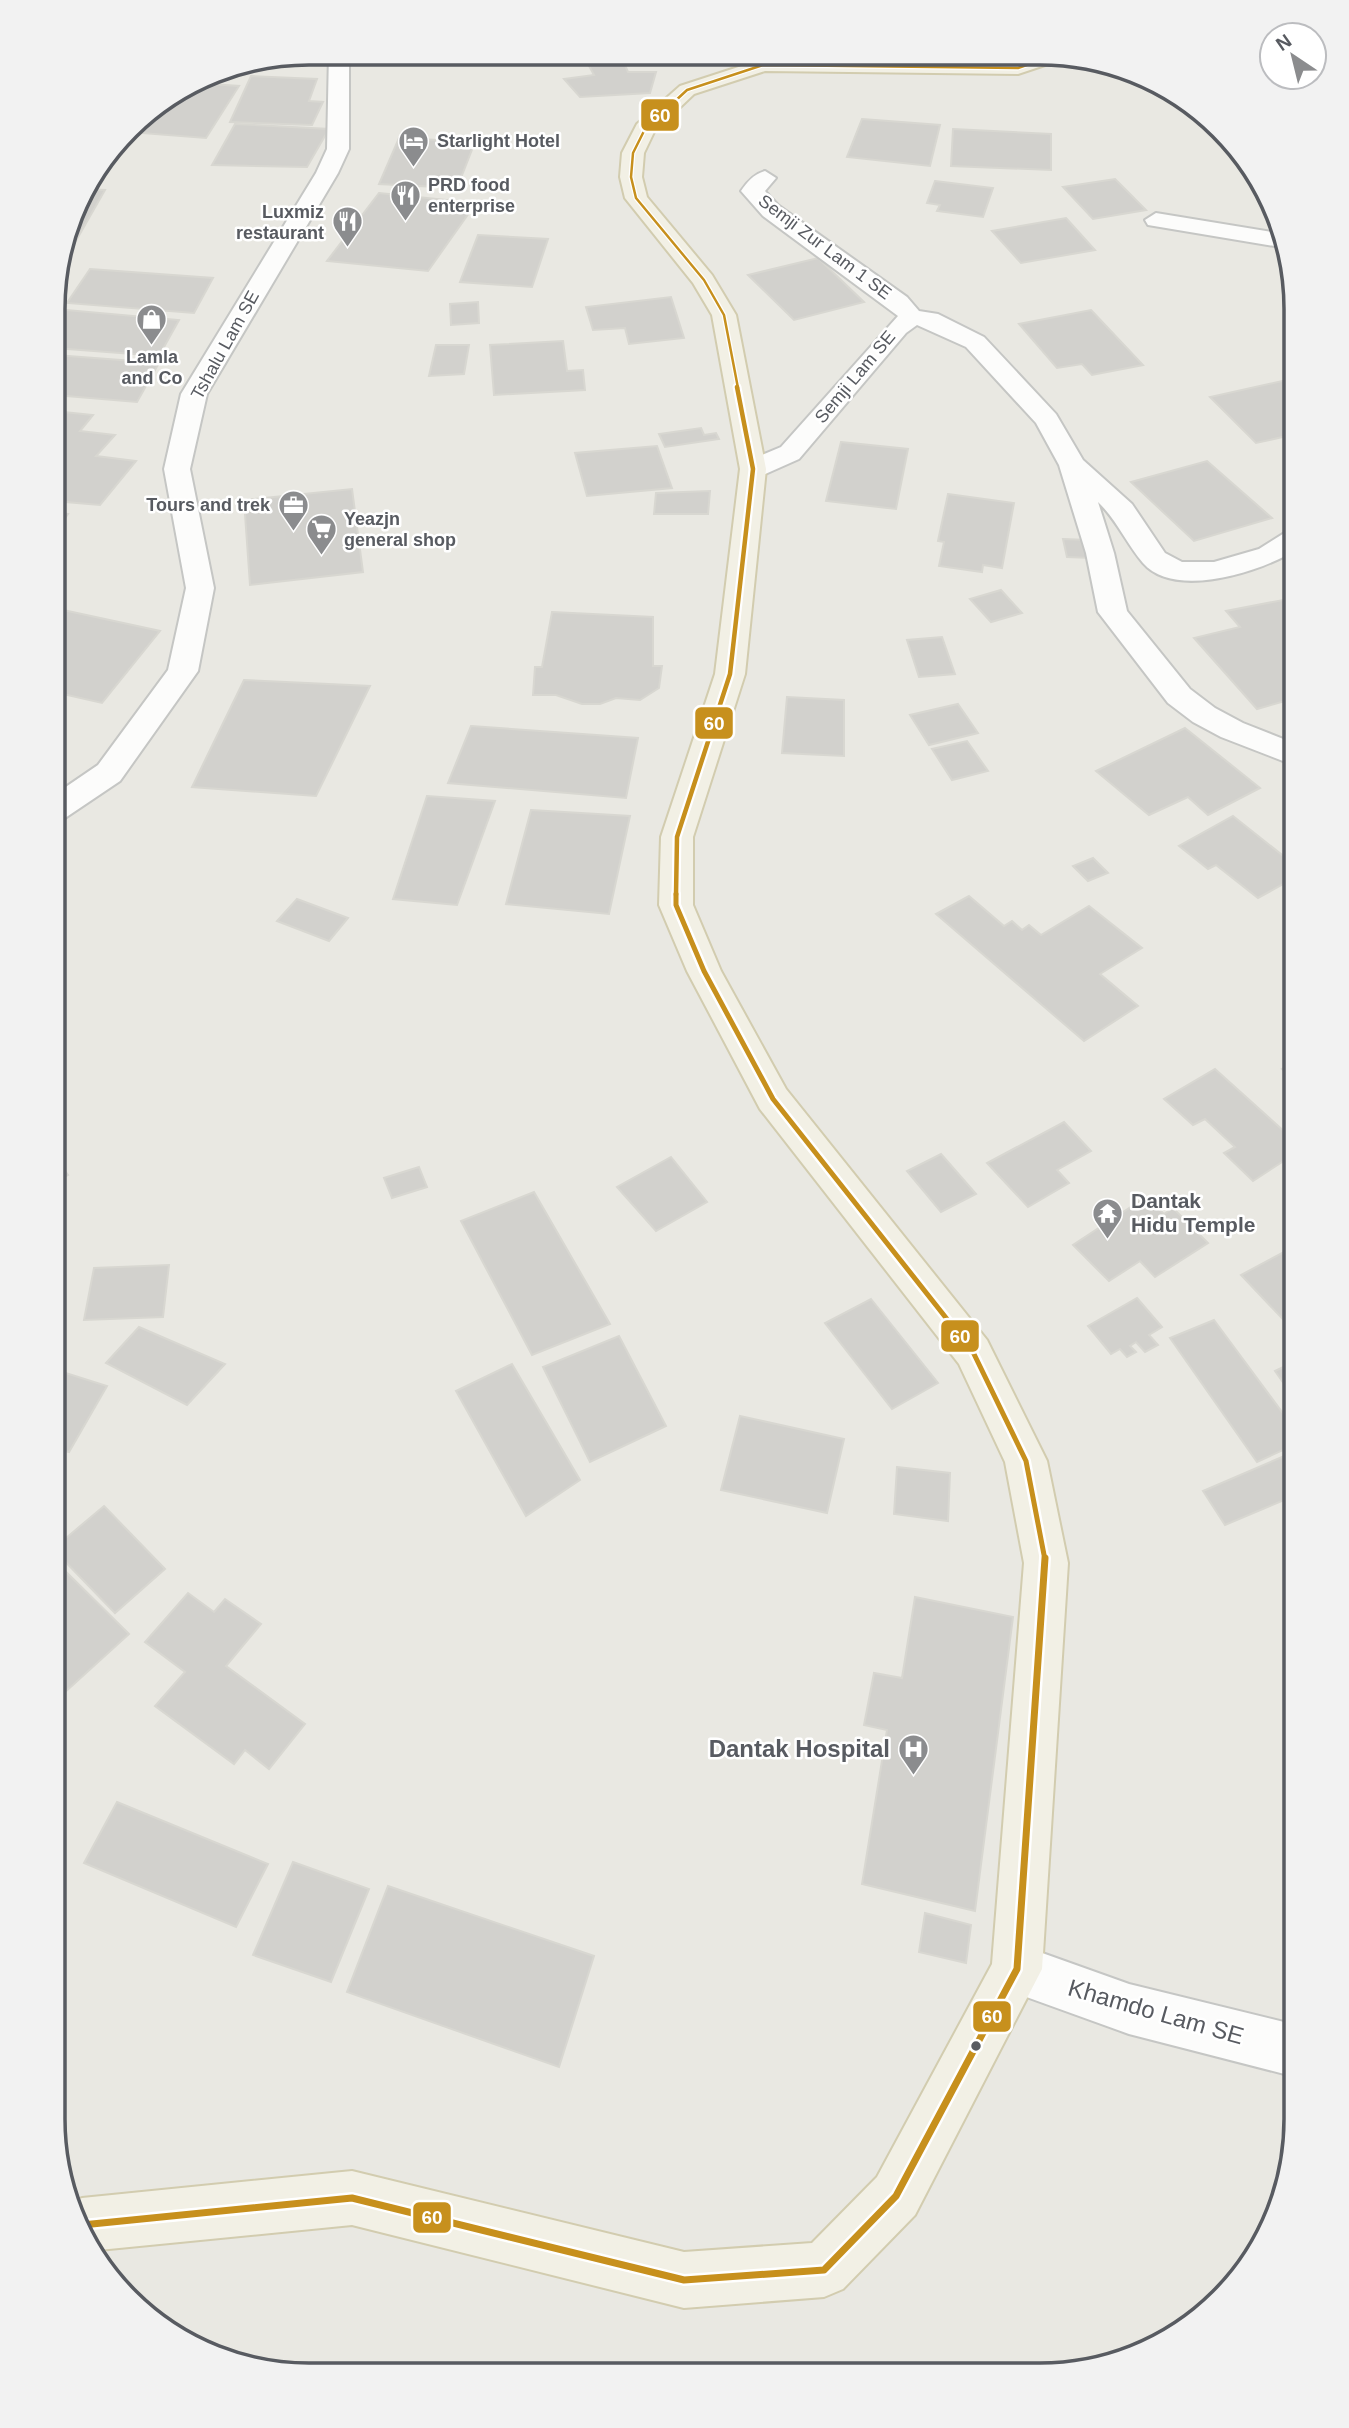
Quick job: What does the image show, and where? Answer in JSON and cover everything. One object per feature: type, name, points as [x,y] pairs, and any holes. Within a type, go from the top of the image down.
[{"type":"main road","points":[[89,2224],[352,2198],[684,2280],[824,2270],[896,2196],[1017,1969],[1046,1563],[1026,1461],[973,1352],[773,1099],[704,971],[676,905],[677,837],[730,674],[753,469],[724,315],[704,280],[636,198],[631,177],[634,153],[645,129],[687,90],[763,65],[1018,68],[1027,65]]},
{"type":"street","name":"Tshalu Lam SE","points":[[65,802],[108,773],[183,670],[200,587],[177,468],[194,394],[327,173],[338,149],[339,65]]},
{"type":"street","name":"Semji Zur Lam 1 SE","points":[[765,178],[752,191],[771,211],[898,302],[912,317]]},
{"type":"street","points":[[1156,220],[1274,240]]},
{"type":"street","name":"Semji Lam SE","points":[[753,469],[790,453],[897,328],[912,317],[929,319],[975,342],[1047,420],[1072,465],[1101,553],[1112,612],[1179,696],[1204,715],[1232,730],[1284,751]]},
{"type":"street","name":"Semji Lam SE","points":[[1072,465],[1122,510],[1155,559],[1177,571],[1215,571],[1269,555],[1284,546]]},
{"type":"street","name":"Khamdo Lam SE","points":[[1017,1969],[1129,2009],[1284,2048]]},
{"type":"building","points":[[589,65],[625,65],[628,72],[656,72],[650,93],[580,97],[564,79],[594,75]]},
{"type":"building","points":[[251,76],[317,79],[309,101],[323,102],[312,125],[230,122]]},
{"type":"building","points":[[213,84],[239,86],[206,138],[140,133],[173,106]]},
{"type":"building","points":[[862,119],[940,125],[930,166],[847,157]]},
{"type":"building","points":[[235,124],[329,129],[307,167],[212,165]]},
{"type":"building","points":[[953,129],[1051,134],[1051,170],[951,166]]},
{"type":"building","points":[[399,138],[475,142],[457,188],[379,184]]},
{"type":"building","points":[[1115,179],[1146,210],[1093,219],[1063,187]]},
{"type":"building","points":[[935,181],[993,188],[983,217],[937,211],[940,205],[927,203]]},
{"type":"building","points":[[96,190],[105,190],[73,246],[83,215]]},
{"type":"building","points":[[379,193],[476,203],[428,271],[327,261]]},
{"type":"building","points":[[1066,218],[1095,250],[1021,263],[992,231]]},
{"type":"building","points":[[478,235],[548,239],[532,287],[460,282]]},
{"type":"building","points":[[818,258],[864,302],[794,320],[748,275]]},
{"type":"building","points":[[90,269],[213,278],[194,313],[67,303]]},
{"type":"building","points":[[671,297],[684,338],[629,344],[625,328],[593,330],[586,307]]},
{"type":"building","points":[[478,302],[479,323],[451,325],[450,304]]},
{"type":"building","points":[[65,310],[179,320],[159,356],[65,349]]},
{"type":"building","points":[[1091,310],[1143,365],[1092,375],[1082,364],[1057,368],[1019,324]]},
{"type":"building","points":[[563,341],[567,371],[583,370],[585,390],[494,395],[490,345]]},
{"type":"building","points":[[436,345],[469,345],[464,374],[429,376]]},
{"type":"building","points":[[65,356],[159,363],[137,402],[65,396]]},
{"type":"building","points":[[1284,381],[1284,437],[1256,443],[1210,397]]},
{"type":"building","points":[[65,412],[93,415],[80,431],[115,435],[96,456],[136,461],[100,505],[65,502]]},
{"type":"building","points":[[701,428],[704,435],[716,433],[719,439],[665,447],[659,434]]},
{"type":"building","points":[[841,442],[908,449],[896,509],[826,501]]},
{"type":"building","points":[[657,446],[672,488],[587,496],[575,453]]},
{"type":"building","points":[[1207,461],[1272,518],[1194,541],[1131,482]]},
{"type":"building","points":[[352,489],[363,572],[250,585],[244,500]]},
{"type":"building","points":[[710,491],[708,514],[654,514],[656,493]]},
{"type":"building","points":[[948,494],[1014,503],[1002,568],[983,565],[982,572],[939,566],[944,542],[938,541]]},
{"type":"building","points":[[1063,539],[1088,540],[1091,558],[1067,557]]},
{"type":"building","points":[[1001,590],[1022,613],[991,622],[970,599]]},
{"type":"building","points":[[1284,601],[1284,701],[1257,709],[1194,638],[1240,627],[1226,611]]},
{"type":"building","points":[[65,610],[160,631],[102,703],[65,695]]},
{"type":"building","points":[[552,612],[653,617],[653,666],[662,666],[659,688],[640,700],[616,698],[600,704],[582,704],[556,695],[533,695],[535,667],[542,667]]},
{"type":"building","points":[[942,637],[955,674],[919,677],[907,640]]},
{"type":"building","points":[[244,680],[370,686],[316,796],[192,787]]},
{"type":"building","points":[[787,697],[844,700],[844,756],[782,753]]},
{"type":"building","points":[[958,704],[978,733],[929,745],[910,715]]},
{"type":"building","points":[[471,726],[638,738],[626,798],[448,783]]},
{"type":"building","points":[[1185,728],[1260,788],[1208,815],[1188,797],[1149,815],[1096,771]]},
{"type":"building","points":[[967,741],[988,771],[952,780],[932,749]]},
{"type":"building","points":[[427,796],[495,801],[457,905],[393,899]]},
{"type":"building","points":[[531,810],[630,816],[609,914],[506,904]]},
{"type":"building","points":[[1233,816],[1284,856],[1284,884],[1258,898],[1216,865],[1208,869],[1179,846]]},
{"type":"building","points":[[1093,858],[1108,873],[1088,881],[1073,866]]},
{"type":"building","points":[[969,896],[1004,926],[1012,921],[1022,930],[1029,925],[1041,935],[1089,906],[1142,948],[1100,974],[1138,1006],[1084,1041],[936,914]]},
{"type":"building","points":[[297,899],[348,918],[329,941],[277,921]]},
{"type":"building","points":[[1215,1069],[1284,1131],[1284,1161],[1253,1181],[1224,1153],[1235,1147],[1205,1119],[1193,1125],[1164,1099]]},
{"type":"building","points":[[1064,1122],[1091,1151],[1057,1170],[1069,1183],[1028,1207],[987,1163]]},
{"type":"building","points":[[941,1154],[976,1194],[941,1212],[907,1171]]},
{"type":"building","points":[[671,1157],[707,1202],[656,1231],[617,1187]]},
{"type":"building","points":[[419,1167],[427,1187],[392,1198],[384,1178]]},
{"type":"building","points":[[534,1192],[610,1324],[532,1355],[461,1221]]},
{"type":"building","points":[[1146,1197],[1164,1214],[1173,1208],[1208,1243],[1155,1277],[1140,1261],[1109,1281],[1073,1245]]},
{"type":"building","points":[[1284,1252],[1284,1320],[1241,1275]]},
{"type":"building","points":[[169,1265],[163,1317],[84,1320],[94,1268]]},
{"type":"building","points":[[1137,1298],[1162,1327],[1149,1335],[1158,1345],[1145,1352],[1136,1342],[1130,1346],[1136,1352],[1127,1357],[1120,1349],[1111,1354],[1088,1326]]},
{"type":"building","points":[[871,1299],[938,1383],[892,1409],[825,1323]]},
{"type":"building","points":[[1214,1320],[1284,1415],[1284,1450],[1257,1462],[1170,1338]]},
{"type":"building","points":[[139,1327],[225,1364],[187,1405],[106,1363]]},
{"type":"building","points":[[619,1336],[666,1426],[590,1462],[543,1367]]},
{"type":"building","points":[[512,1364],[580,1480],[526,1516],[456,1391]]},
{"type":"building","points":[[1284,1367],[1284,1384],[1275,1371]]},
{"type":"building","points":[[65,1373],[107,1386],[69,1452],[65,1451]]},
{"type":"building","points":[[740,1416],[844,1439],[827,1513],[721,1490]]},
{"type":"building","points":[[1284,1456],[1284,1500],[1225,1525],[1203,1491]]},
{"type":"building","points":[[897,1467],[950,1473],[948,1521],[894,1514]]},
{"type":"building","points":[[104,1506],[165,1569],[115,1613],[65,1561],[65,1539]]},
{"type":"building","points":[[65,1571],[129,1634],[65,1692]]},
{"type":"building","points":[[188,1593],[214,1612],[225,1599],[261,1624],[226,1666],[305,1724],[269,1769],[245,1750],[234,1764],[155,1706],[185,1672],[145,1642]]},
{"type":"building","points":[[915,1597],[1013,1617],[975,1911],[862,1884],[887,1730],[864,1725],[874,1673],[902,1678]]},
{"type":"building","points":[[117,1802],[268,1864],[236,1927],[84,1863]]},
{"type":"building","points":[[293,1862],[369,1889],[331,1982],[253,1955]]},
{"type":"building","points":[[388,1886],[594,1956],[559,2067],[347,1992]]},
{"type":"building","points":[[925,1913],[971,1925],[966,1963],[919,1952]]},
{"type":"transit line","name":"60","points":[[89,2224],[352,2198],[684,2280],[824,2270],[896,2196],[1017,1969],[1046,1563],[1026,1461],[973,1352],[773,1099],[704,971],[676,905],[677,837],[730,674],[753,469],[724,315],[704,280],[636,198],[631,177],[633,153],[645,129],[687,90],[763,65]]},
{"type":"transit line","name":"60","points":[[887,65],[1018,68],[1027,65]]},
{"type":"place","name":"Starlight Hotel","points":[[414,168]]},
{"type":"place","name":"PRD food enterprise","points":[[405,222]]},
{"type":"place","name":"Luxmiz restaurant","points":[[347,249]]},
{"type":"place","name":"Lamla and Co","points":[[152,346]]},
{"type":"place","name":"Tours and trek","points":[[293,532]]},
{"type":"place","name":"Yeazjn general shop","points":[[321,556]]},
{"type":"place","name":"Dantak Hidu Temple","points":[[1108,1240]]},
{"type":"place","name":"Dantak Hospital","points":[[913,1776]]}]
